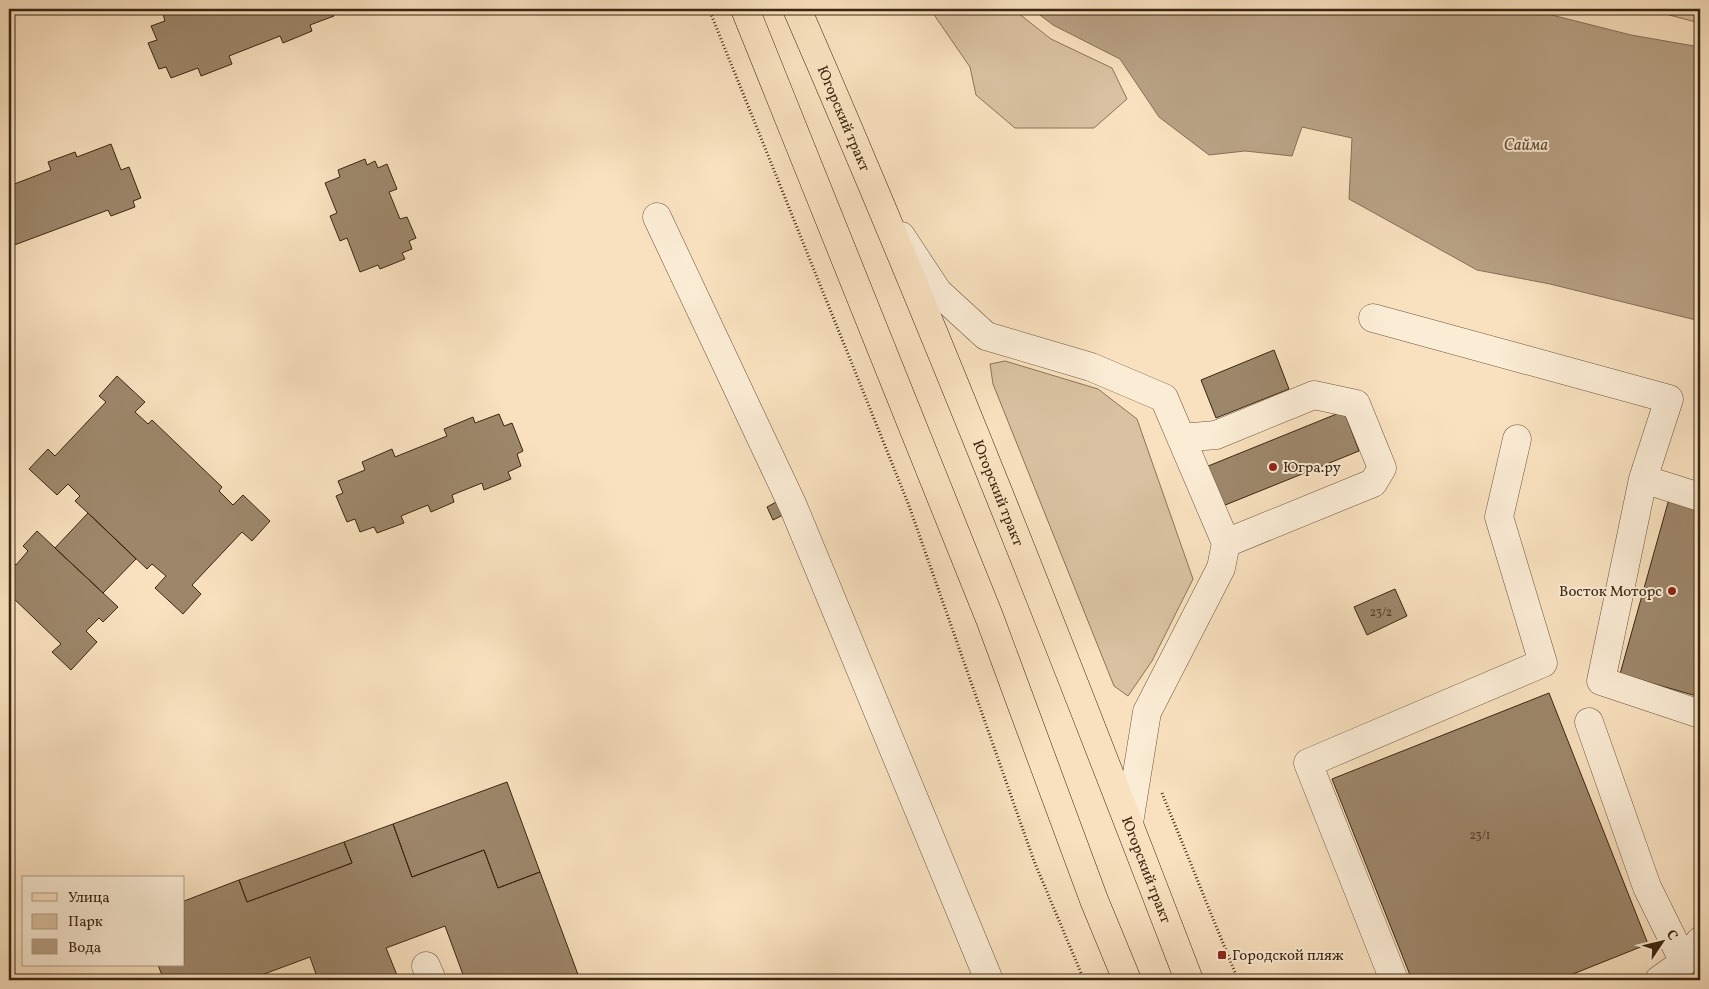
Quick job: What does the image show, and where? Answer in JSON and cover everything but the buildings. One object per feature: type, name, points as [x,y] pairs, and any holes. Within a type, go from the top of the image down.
[{"type":"main road","points":[[745,9],[987,610],[1094,900],[1127,980]]},
{"type":"main road","name":"Югорский тракт","points":[[797,9],[887,215],[1190,980]]},
{"type":"lane","points":[[887,215],[938,292],[986,336],[1091,367],[1164,398],[1226,543],[1221,568],[1147,712],[1129,823]]},
{"type":"lane","points":[[657,217],[793,506],[989,980]]},
{"type":"lane","points":[[1373,318],[1669,399],[1643,479],[1600,681],[1700,714]]},
{"type":"lane","points":[[1181,438],[1216,435],[1314,395],[1356,404],[1382,468],[1373,483],[1226,543]]},
{"type":"lane","points":[[1394,980],[1308,762],[1543,663],[1499,517],[1517,439]]},
{"type":"lane","points":[[1643,479],[1700,497]]},
{"type":"lane","points":[[1589,722],[1647,887],[1684,962]]},
{"type":"lane","points":[[1659,980],[1684,962],[1700,941]]},
{"type":"path","points":[[709,9],[908,503],[1034,861],[1084,980]]},
{"type":"path","points":[[1161,791],[1238,980]]},
{"type":"green space","points":[[930,9],[1013,9],[1051,39],[1112,68],[1127,99],[1094,128],[1015,128],[976,95],[970,67]]},
{"type":"green space","points":[[1646,9],[1700,9],[1700,23]]},
{"type":"green space","points":[[1005,361],[1098,389],[1137,419],[1193,579],[1152,661],[1128,696],[1114,686],[993,384],[990,364]]},
{"type":"water","name":"Сайма","points":[[1032,9],[1528,9],[1631,35],[1700,47],[1700,321],[1550,284],[1477,270],[1349,199],[1352,138],[1302,127],[1292,156],[1245,151],[1209,155],[1159,117],[1120,59],[1053,25]]},
{"type":"place","name":"Югра.ру","points":[[1273,467]]},
{"type":"place","name":"Восток Моторс","points":[[1672,591]]},
{"type":"place","name":"Городской пляж","points":[[1222,955]]}]
